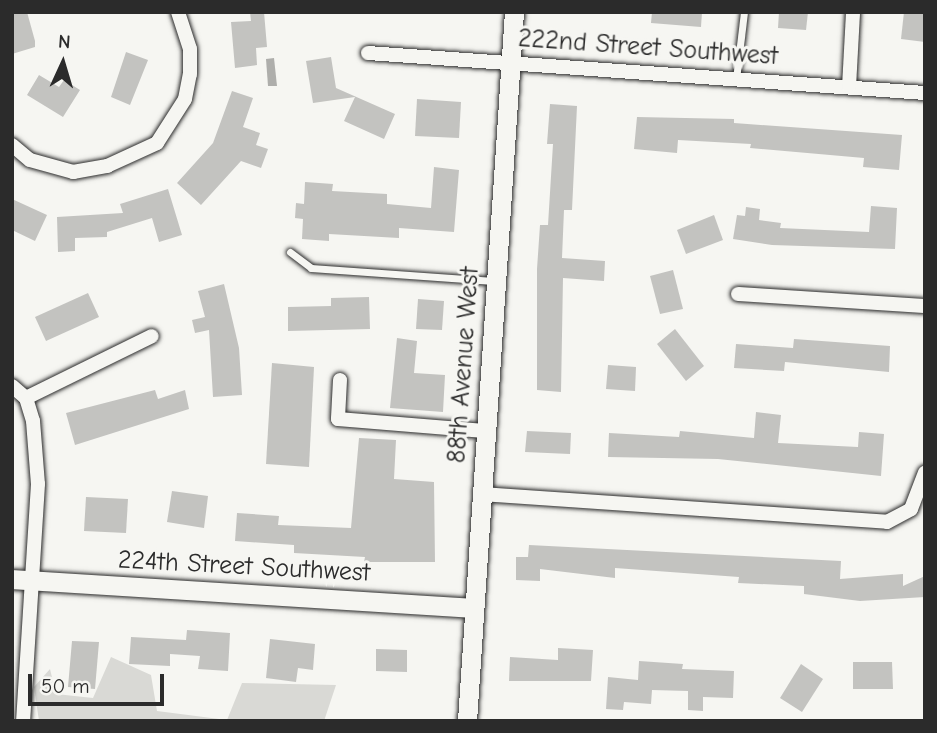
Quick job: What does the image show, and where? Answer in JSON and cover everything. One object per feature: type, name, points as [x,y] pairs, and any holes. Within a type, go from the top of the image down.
[{"type":"street","points":[[12,145],[30,160],[51,169],[74,172],[107,166],[157,143],[185,99],[190,49],[178,12]]},
{"type":"street","name":"88th Avenue West","points":[[467,721],[514,12]]},
{"type":"street","points":[[849,86],[853,12]]},
{"type":"street","name":"222nd Street Southwest","points":[[368,53],[925,93]]},
{"type":"street","points":[[737,294],[925,306]]},
{"type":"street","points":[[26,398],[152,336]]},
{"type":"street","points":[[340,380],[338,419],[485,430]]},
{"type":"street","points":[[12,386],[26,398],[37,474],[22,580],[23,721]]},
{"type":"street","points":[[481,494],[887,522],[911,509],[925,473]]},
{"type":"street","name":"224th Street Southwest","points":[[22,580],[473,608]]},
{"type":"lane","points":[[736,79],[744,12]]},
{"type":"lane","points":[[290,252],[311,268],[495,281]]},
{"type":"shaded area","points":[[274,58],[277,86],[268,86],[266,59]]},
{"type":"shaded area","points":[[111,657],[151,675],[157,711],[227,720],[242,683],[336,685],[324,721],[39,721],[34,687],[50,669],[56,694],[93,698]]},
{"type":"building","points":[[12,12],[27,12],[35,47],[12,54]]},
{"type":"building","points":[[250,12],[264,12],[267,47],[256,48],[257,65],[235,68],[231,22],[251,21]]},
{"type":"building","points":[[652,12],[702,12],[701,27],[651,23]]},
{"type":"building","points":[[779,12],[808,12],[806,30],[778,28]]},
{"type":"building","points":[[904,12],[925,12],[925,42],[901,39]]},
{"type":"building","points":[[126,52],[148,60],[130,105],[111,97]]},
{"type":"building","points":[[331,57],[336,88],[395,114],[384,139],[344,121],[355,97],[313,103],[306,61]]},
{"type":"building","points":[[39,75],[59,87],[64,80],[80,90],[63,117],[27,95]]},
{"type":"building","points":[[232,91],[253,98],[243,127],[260,133],[256,145],[268,149],[261,168],[241,161],[201,205],[177,183],[213,143]]},
{"type":"building","points":[[417,99],[461,102],[459,138],[415,136]]},
{"type":"building","points":[[550,104],[577,106],[572,210],[564,210],[562,258],[605,261],[604,281],[563,278],[561,392],[537,390],[537,269],[540,225],[548,225],[553,144],[547,144]]},
{"type":"building","points":[[637,117],[734,119],[734,123],[902,135],[899,170],[863,167],[864,158],[750,148],[751,144],[678,140],[677,153],[634,149]]},
{"type":"building","points":[[434,167],[459,170],[454,232],[399,228],[399,238],[329,234],[329,241],[302,239],[303,219],[295,218],[296,203],[304,204],[305,182],[333,184],[332,191],[387,194],[387,204],[431,208]]},
{"type":"building","points":[[168,189],[182,235],[159,242],[152,218],[107,232],[107,237],[75,238],[75,251],[58,252],[57,217],[123,213],[120,204]]},
{"type":"building","points":[[12,199],[47,215],[35,241],[12,230]]},
{"type":"building","points":[[871,206],[897,208],[895,249],[772,245],[733,239],[737,215],[745,216],[746,207],[760,209],[759,220],[781,223],[780,228],[869,232]]},
{"type":"building","points":[[714,215],[723,240],[686,254],[677,230]]},
{"type":"building","points":[[673,270],[683,309],[660,314],[650,276]]},
{"type":"building","points":[[224,284],[239,348],[242,395],[213,397],[209,330],[195,333],[192,320],[205,317],[198,291]]},
{"type":"building","points":[[88,293],[99,317],[46,341],[35,317]]},
{"type":"building","points":[[369,297],[370,329],[288,331],[288,307],[331,306],[331,298]]},
{"type":"building","points":[[418,299],[444,301],[442,330],[416,329]]},
{"type":"building","points":[[675,329],[704,366],[686,381],[657,344]]},
{"type":"building","points":[[397,338],[417,341],[414,373],[445,375],[443,412],[390,408]]},
{"type":"building","points":[[794,339],[890,346],[889,372],[785,362],[784,371],[734,368],[736,344],[793,348]]},
{"type":"building","points":[[272,363],[314,367],[309,467],[266,464]]},
{"type":"building","points":[[608,365],[636,367],[635,391],[606,389]]},
{"type":"building","points":[[155,390],[158,399],[185,390],[189,409],[75,445],[66,413]]},
{"type":"building","points":[[756,412],[781,415],[778,443],[858,447],[859,432],[884,434],[881,476],[718,459],[608,457],[609,433],[679,437],[680,431],[754,438]]},
{"type":"building","points":[[527,431],[571,433],[570,454],[525,452]]},
{"type":"building","points":[[359,438],[396,440],[394,479],[434,482],[435,562],[364,562],[365,557],[294,553],[294,545],[235,541],[237,513],[279,516],[278,525],[351,528]]},
{"type":"building","points":[[172,491],[208,496],[204,528],[167,522]]},
{"type":"building","points":[[86,497],[128,499],[126,533],[84,531]]},
{"type":"building","points":[[529,545],[841,561],[840,579],[903,574],[903,586],[925,576],[925,597],[860,601],[804,594],[804,586],[738,583],[739,577],[615,568],[615,578],[540,569],[540,581],[516,580],[516,557],[528,557]]},
{"type":"building","points":[[187,630],[230,633],[228,671],[198,669],[200,656],[170,654],[170,666],[129,664],[131,637],[186,640]]},
{"type":"building","points":[[270,639],[315,644],[313,670],[298,668],[296,682],[266,678]]},
{"type":"building","points":[[72,641],[99,642],[95,689],[68,687]]},
{"type":"building","points":[[558,648],[593,650],[591,681],[509,681],[510,657],[558,660]]},
{"type":"building","points":[[376,649],[407,650],[407,672],[376,671]]},
{"type":"building","points":[[639,661],[683,664],[682,669],[734,671],[733,698],[703,697],[703,711],[688,710],[688,691],[652,690],[651,704],[624,702],[623,710],[606,709],[608,677],[638,680]]},
{"type":"building","points":[[853,662],[892,662],[893,689],[853,689]]},
{"type":"building","points":[[801,664],[823,679],[802,712],[780,698]]}]
